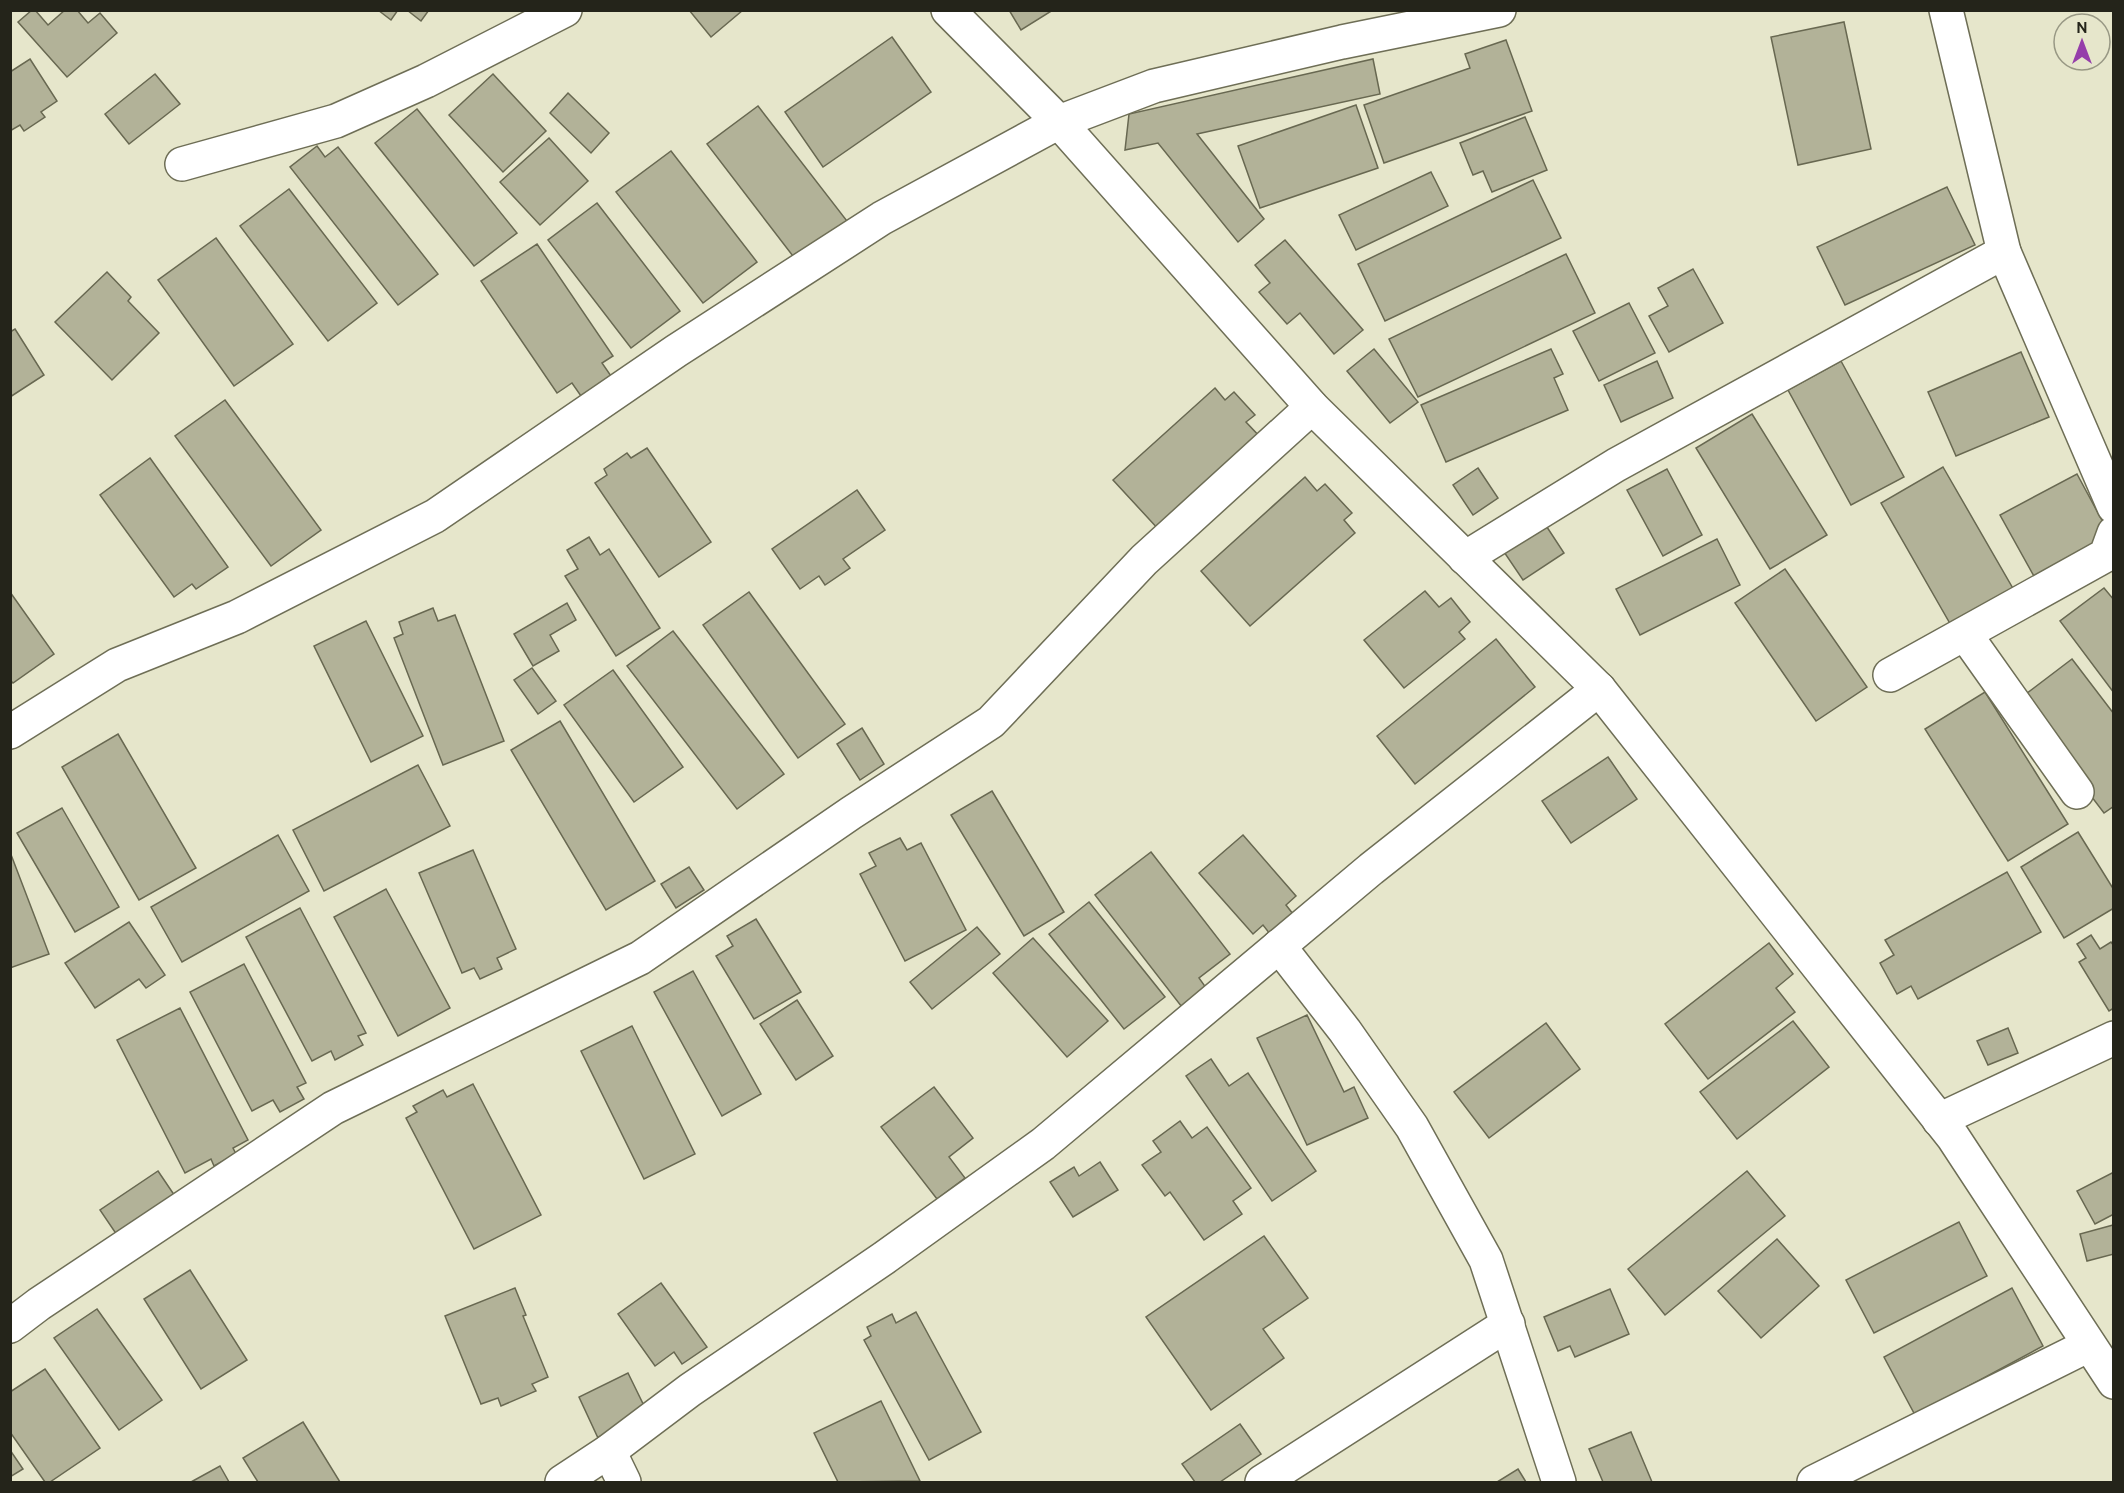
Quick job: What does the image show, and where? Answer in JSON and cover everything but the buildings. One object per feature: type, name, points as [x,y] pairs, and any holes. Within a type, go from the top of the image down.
[{"type":"street","points":[[182,164],[336,121],[426,81],[565,10]]},
{"type":"street","points":[[948,10],[1059,122],[1312,407],[1599,689],[1953,1137],[2114,1382]]},
{"type":"street","points":[[10,732],[117,665],[237,617],[435,516],[676,351],[882,218],[1059,122],[1154,86],[1342,42],[1499,10]]},
{"type":"street","points":[[1946,10],[2004,252],[2114,507]]},
{"type":"street","points":[[1465,558],[1616,465],[2004,252]]},
{"type":"street","points":[[10,1326],[39,1304],[333,1108],[640,958],[851,813],[991,722],[1144,560],[1312,407]]},
{"type":"street","points":[[1890,675],[2106,555],[2114,533]]},
{"type":"street","points":[[1965,634],[2077,792]]},
{"type":"street","points":[[562,1482],[609,1451],[690,1390],[885,1258],[1043,1144],[1371,869],[1599,689]]},
{"type":"street","points":[[1279,946],[1345,1031],[1412,1126],[1486,1260],[1559,1482]]},
{"type":"street","points":[[1939,1120],[2114,1038]]},
{"type":"street","points":[[1262,1482],[1508,1324]]},
{"type":"street","points":[[1814,1482],[2089,1345]]},
{"type":"street","points":[[609,1451],[624,1482]]}]
